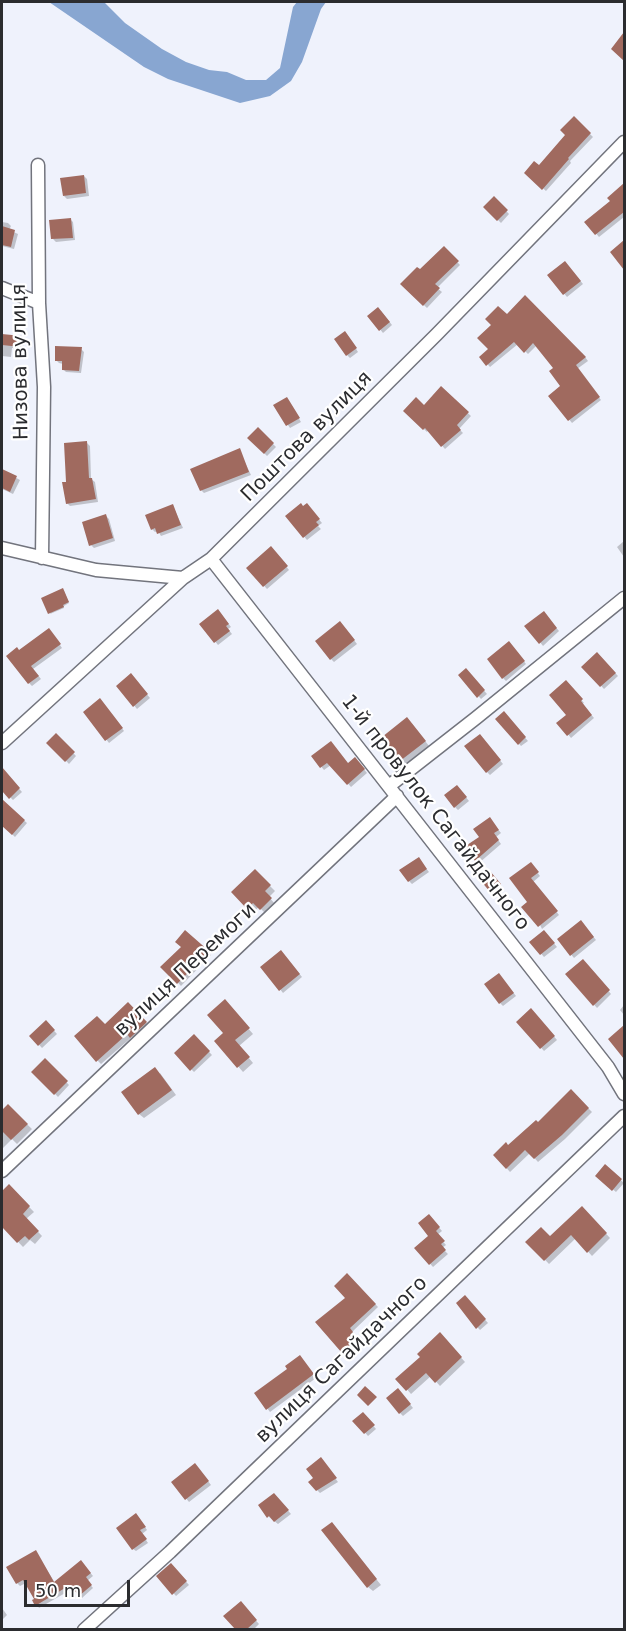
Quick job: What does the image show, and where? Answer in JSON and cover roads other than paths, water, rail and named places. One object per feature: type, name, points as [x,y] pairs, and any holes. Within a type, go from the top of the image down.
[{"type":"street","name":"Поштова вулиця","points":[[2,743],[183,578],[211,559],[437,334],[624,142]]},
{"type":"street","name":"Низова вулиця","points":[[38,165],[39,303],[44,387],[42,558]]},
{"type":"street","points":[[2,288],[39,303]]},
{"type":"street","points":[[2,548],[96,570],[183,578]]},
{"type":"street","name":"1-й провулок Сагайдачного","points":[[211,559],[608,1066],[624,1094]]},
{"type":"street","name":"вулиця Перемоги","points":[[2,1171],[393,791],[476,718],[624,598]]},
{"type":"street","name":"вулиця Сагайдачного","points":[[84,1629],[178,1543],[624,1116]]},
{"type":"water","points":[[49,2],[104,2],[125,23],[162,49],[186,62],[209,70],[227,72],[246,80],[266,80],[280,68],[293,7],[297,2],[326,2],[321,9],[302,62],[291,81],[270,96],[240,103],[168,79],[144,67]]}]
